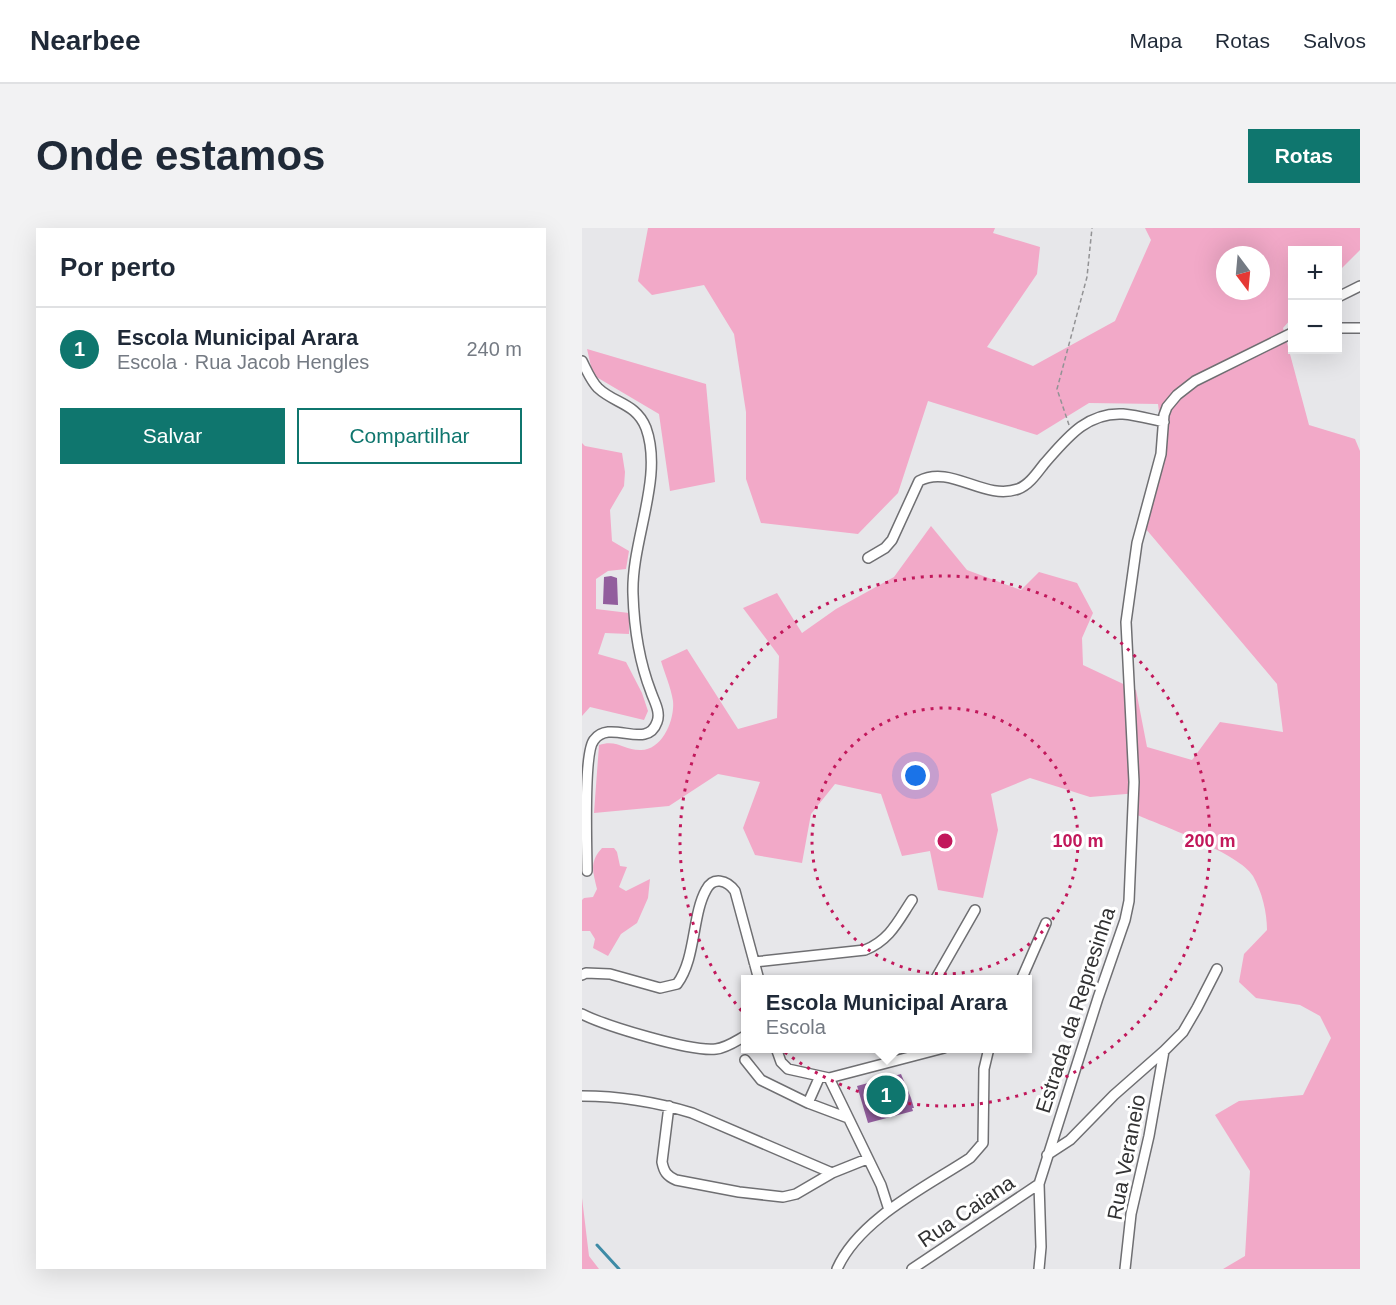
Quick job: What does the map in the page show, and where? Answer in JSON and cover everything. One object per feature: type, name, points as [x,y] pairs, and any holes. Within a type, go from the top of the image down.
[{"type":"street","points":[[1342,295],[1360,286]]},
{"type":"street","points":[[1342,328],[1360,328]]},
{"type":"street","name":"Estrada da Represinha","points":[[1039,1269],[1041,1248],[1039,1184],[1125,920],[1129,901],[1134,782],[1126,622],[1137,543],[1161,454],[1167,407],[1177,395],[1195,381],[1288,335]]},
{"type":"street","points":[[582,361],[591,380],[598,388],[633,409],[640,416],[650,440],[652,464],[632,592],[636,636],[658,719],[648,734],[610,731],[598,735],[591,744],[587,871]]},
{"type":"street","points":[[868,558],[885,548],[892,540],[919,481],[934,476],[945,477],[993,490],[1010,492],[1017,490],[1032,479],[1072,433],[1090,420],[1124,414],[1164,422]]},
{"type":"street","points":[[582,975],[585,973],[610,974],[660,988],[677,984],[685,969],[705,891],[715,881],[722,880],[730,884],[735,891],[758,975]]},
{"type":"street","points":[[754,962],[865,950],[886,938],[912,900]]},
{"type":"street","points":[[938,975],[975,910]]},
{"type":"street","points":[[1023,975],[1046,923]]},
{"type":"street","name":"Rua Veraneio","points":[[1047,1155],[1070,1140],[1114,1095],[1183,1032],[1217,969]]},
{"type":"street","points":[[582,1014],[632,1031],[703,1049],[726,1046],[741,1038]]},
{"type":"street","name":"Rua Veraneio","points":[[1125,1269],[1131,1214],[1149,1137],[1164,1051]]},
{"type":"street","points":[[778,1053],[781,1062],[788,1069],[825,1077],[923,1053]]},
{"type":"street","points":[[837,1269],[863,1233],[889,1210],[970,1158],[980,1148],[983,1137],[984,1069],[988,1053]]},
{"type":"street","points":[[745,1060],[761,1080],[808,1103],[848,1118]]},
{"type":"street","points":[[808,1103],[825,1077]]},
{"type":"street","points":[[825,1077],[881,1185],[889,1210]]},
{"type":"street","points":[[582,1096],[612,1096],[669,1106],[717,1123],[832,1173]]},
{"type":"street","points":[[669,1106],[662,1162],[664,1171],[676,1180],[739,1192],[783,1197],[796,1194],[832,1173],[867,1159]]},
{"type":"street","name":"Rua Caiana","points":[[912,1269],[1039,1184]]},
{"type":"path","points":[[1072,433],[1057,389],[1087,277],[1092,228]]},
{"type":"shaded area","points":[[648,228],[995,228],[993,233],[1040,247],[1037,274],[987,347],[1033,366],[1115,321],[1151,240],[1145,228],[1360,228],[1360,250],[1342,268],[1342,246],[1288,246],[1288,322],[1283,328],[1288,354],[1290,354],[1309,425],[1355,439],[1360,451],[1360,1269],[1223,1269],[1245,1256],[1250,1171],[1215,1115],[1239,1101],[1303,1095],[1331,1038],[1320,1016],[1300,1005],[1256,998],[1239,982],[1244,954],[1267,930],[1263,902],[1253,876],[1233,859],[1217,850],[1137,815],[1138,793],[1090,797],[1030,778],[991,794],[998,830],[983,898],[938,890],[930,851],[902,856],[881,794],[835,784],[811,814],[802,863],[755,855],[743,828],[760,782],[718,774],[669,806],[594,813],[599,745],[611,743],[634,750],[648,749],[661,740],[666,733],[672,717],[673,701],[661,661],[687,649],[738,729],[777,718],[779,656],[743,608],[777,593],[802,633],[836,609],[894,577],[931,526],[967,570],[1021,590],[1039,572],[1077,583],[1093,613],[1082,638],[1083,665],[1136,690],[1147,747],[1192,760],[1220,722],[1283,732],[1277,684],[1140,522],[1163,444],[1158,404],[1089,403],[1037,435],[928,401],[898,493],[858,534],[761,523],[746,479],[746,412],[734,334],[704,285],[652,295],[638,281]]},
{"type":"shaded area","points":[[587,349],[706,384],[715,482],[670,491],[659,414],[593,375]]},
{"type":"shaded area","points":[[582,443],[585,446],[622,453],[625,472],[624,486],[610,510],[612,541],[629,551],[626,569],[608,571],[596,579],[596,609],[629,613],[629,634],[605,633],[598,654],[626,662],[642,693],[648,711],[644,720],[590,707],[582,716]]},
{"type":"shaded area","points":[[602,848],[614,848],[620,866],[627,867],[619,887],[626,891],[650,879],[648,898],[637,923],[621,934],[608,956],[593,948],[595,939],[590,931],[582,931],[582,900],[593,897],[597,889],[593,872],[594,863]]},
{"type":"shaded area","points":[[582,1198],[589,1256],[599,1269],[582,1269]]},
{"type":"building","points":[[604,577],[617,578],[618,605],[603,604]]},
{"type":"building","points":[[901,1074],[911,1098],[913,1111],[868,1123],[857,1086]]},
{"type":"waterway","points":[[597,1245],[619,1269]]},
{"type":"place","name":"Escola Municipal Arara","points":[[886,1095]]}]
